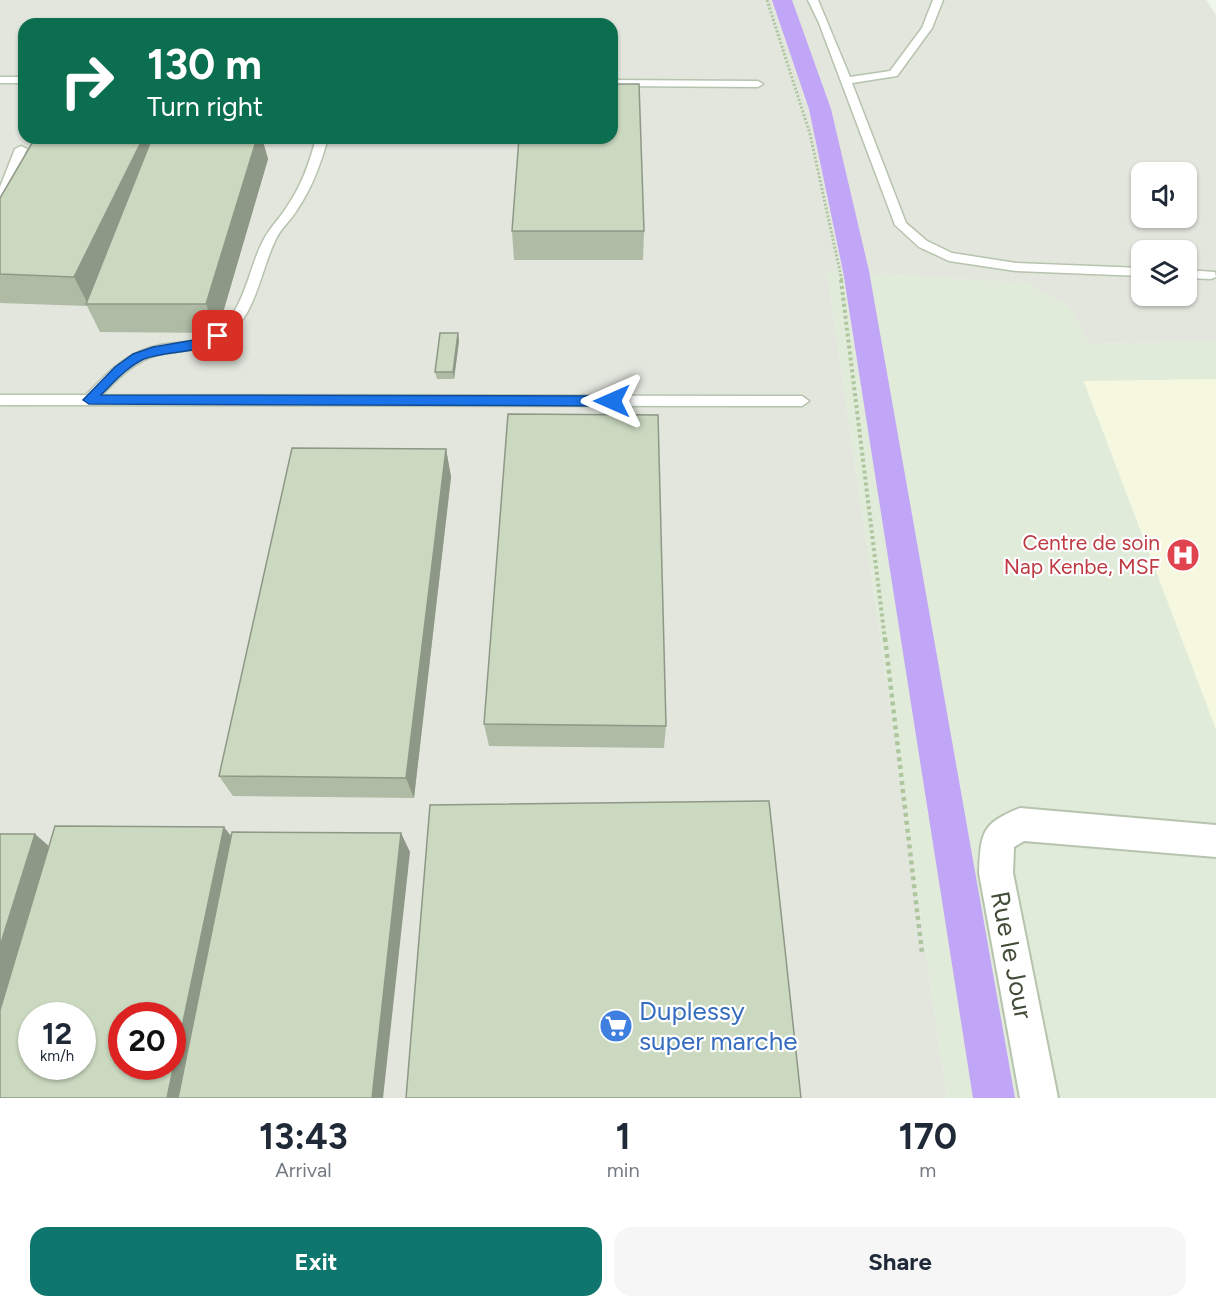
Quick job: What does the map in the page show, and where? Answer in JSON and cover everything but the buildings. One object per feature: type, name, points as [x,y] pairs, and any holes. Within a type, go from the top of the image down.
[{"type":"street","name":"Rue le Jour","points":[[1039,1098],[996,873],[998,839],[1020,824],[1216,841]]},
{"type":"lane","points":[[813,0],[847,81],[901,225],[923,244],[949,257],[1016,267],[1131,272]]},
{"type":"lane","points":[[847,81],[894,74],[927,28],[938,0]]},
{"type":"lane","points":[[0,80],[18,80]]},
{"type":"lane","points":[[618,83],[758,84]]},
{"type":"lane","points":[[89,400],[119,370],[138,357],[202,343],[218,336],[231,326],[241,313],[272,236],[293,208],[301,192],[320,144]]},
{"type":"lane","points":[[0,202],[21,149]]},
{"type":"lane","points":[[1197,274],[1211,275]]},
{"type":"lane","points":[[0,400],[802,401]]},
{"type":"path","points":[[767,0],[810,134],[844,297],[922,953]]},
{"type":"shaded area","points":[[0,0],[1206,0],[1216,15],[1216,341],[1090,344],[1069,307],[1027,283],[827,271],[947,1098],[0,1098]]},
{"type":"shaded area","points":[[827,271],[1027,283],[1069,307],[1090,344],[1216,341],[1216,379],[1084,382],[1216,729],[1216,1098],[947,1098]]},
{"type":"shaded area","name":"Centre de soin Nap Kenbe, MSF","points":[[1216,379],[1216,729],[1084,381]]},
{"type":"waterway","points":[[782,0],[820,109],[856,271],[994,1098]]},
{"type":"place","name":"Centre de soin Nap Kenbe, MSF","points":[[1183,555]]},
{"type":"place","name":"Duplessy super marche","points":[[616,1026]]},
{"type":"route","points":[[218,336],[202,343],[169,348],[138,357],[119,370],[89,400],[612,401]]}]
